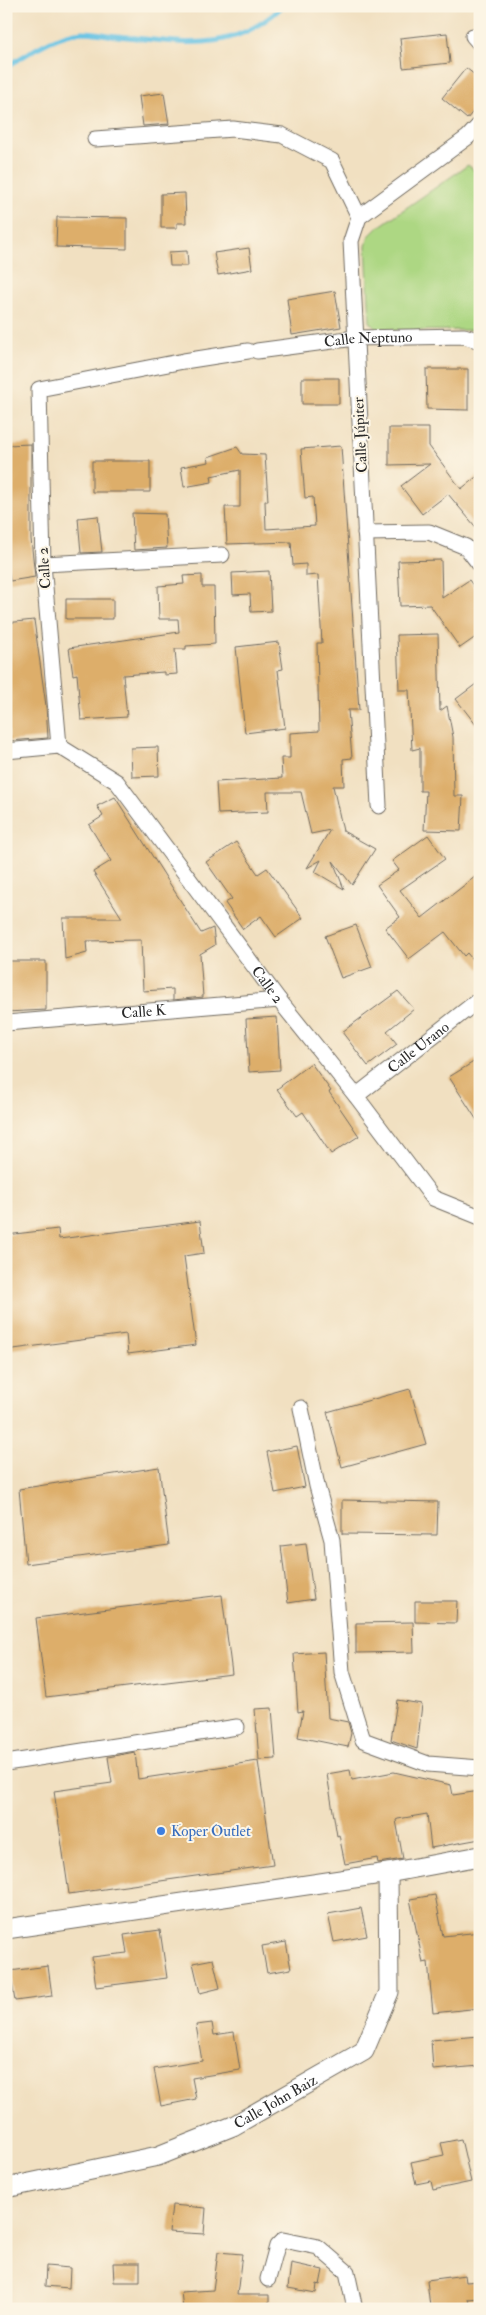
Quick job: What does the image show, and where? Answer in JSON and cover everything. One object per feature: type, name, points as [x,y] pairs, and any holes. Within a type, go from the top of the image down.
[{"type":"street","points":[[95,139],[233,129],[282,135],[332,161],[359,217],[468,137],[480,124]]},
{"type":"street","name":"Calle Júpiter","points":[[359,217],[351,241],[379,806]]},
{"type":"street","name":"Calle Neptuno","points":[[39,389],[184,361],[356,338],[464,336],[480,341]]},
{"type":"street","name":"Calle 2","points":[[39,389],[43,564],[59,746],[117,782],[279,1000],[356,1096],[433,1198],[480,1217]]},
{"type":"street","points":[[365,533],[429,532],[466,547],[480,565]]},
{"type":"street","points":[[43,564],[222,555]]},
{"type":"street","points":[[6,751],[59,746]]},
{"type":"street","name":"Calle Urano","points":[[356,1096],[480,999]]},
{"type":"street","name":"Calle K","points":[[6,1023],[279,1000]]},
{"type":"street","points":[[301,1408],[315,1477],[332,1540],[342,1672],[363,1740],[428,1764],[480,1768]]},
{"type":"street","points":[[6,1763],[237,1727]]},
{"type":"street","points":[[6,1929],[388,1873],[480,1856]]},
{"type":"street","name":"Calle John Baiz","points":[[6,2188],[158,2156],[233,2126],[364,2051],[388,1992],[388,1873]]},
{"type":"street","points":[[268,2279],[277,2246],[283,2240],[318,2247],[347,2272],[355,2309]]},
{"type":"green space","points":[[468,165],[480,175],[480,330],[379,331],[370,322],[366,246],[369,236],[377,228]]},
{"type":"building","points":[[447,33],[450,63],[403,68],[400,38]]},
{"type":"building","points":[[466,68],[480,79],[480,103],[467,119],[442,98]]},
{"type":"building","points":[[164,93],[169,124],[143,126],[139,96]]},
{"type":"building","points":[[185,193],[186,223],[177,223],[177,228],[161,228],[161,194]]},
{"type":"building","points":[[57,217],[127,218],[127,249],[56,247]]},
{"type":"building","points":[[249,248],[252,269],[218,275],[214,253]]},
{"type":"building","points":[[187,251],[188,266],[170,266],[169,252]]},
{"type":"building","points":[[335,291],[341,327],[292,335],[287,299]]},
{"type":"building","points":[[426,369],[468,369],[468,410],[427,409]]},
{"type":"building","points":[[302,378],[339,378],[339,404],[302,404]]},
{"type":"building","points":[[389,428],[429,428],[429,446],[461,489],[480,474],[480,532],[448,494],[422,514],[401,486],[430,464],[389,465]]},
{"type":"building","points":[[31,444],[31,539],[35,577],[10,581],[6,556],[6,445]]},
{"type":"building","points":[[341,446],[359,710],[348,710],[352,758],[343,759],[344,786],[333,786],[343,831],[375,849],[352,885],[333,861],[344,889],[315,872],[321,860],[307,868],[330,830],[311,834],[301,792],[267,792],[268,812],[218,814],[216,782],[282,778],[281,758],[290,758],[290,733],[319,731],[317,643],[322,643],[318,575],[306,576],[306,564],[293,565],[291,542],[227,544],[225,507],[240,507],[240,470],[211,476],[212,482],[184,487],[181,467],[209,462],[208,457],[237,447],[242,454],[265,455],[268,501],[265,501],[266,529],[315,526],[313,497],[305,498],[301,449]]},
{"type":"building","points":[[92,461],[150,461],[150,492],[92,492]]},
{"type":"building","points":[[132,513],[165,514],[167,548],[134,550]]},
{"type":"building","points":[[98,516],[102,552],[81,553],[78,518]]},
{"type":"building","points":[[441,560],[442,598],[469,580],[480,595],[480,634],[460,648],[430,605],[400,606],[398,561]]},
{"type":"building","points":[[269,571],[271,611],[251,612],[250,594],[233,595],[232,573]]},
{"type":"building","points":[[202,575],[202,587],[214,587],[215,644],[186,646],[186,649],[175,649],[177,674],[164,675],[164,672],[123,675],[127,717],[81,720],[77,674],[73,675],[69,648],[179,632],[178,619],[159,619],[158,586],[184,584],[183,576]]},
{"type":"building","points":[[66,599],[113,599],[113,619],[66,619]]},
{"type":"building","points":[[34,620],[46,706],[48,738],[9,741],[6,623]]},
{"type":"building","points":[[438,634],[440,711],[447,706],[453,737],[454,796],[463,796],[461,831],[424,830],[426,791],[420,791],[420,748],[412,750],[409,690],[399,690],[397,635]]},
{"type":"building","points":[[279,642],[283,669],[278,670],[285,728],[245,733],[236,647]]},
{"type":"building","points":[[480,681],[480,730],[456,699]]},
{"type":"building","points":[[158,747],[159,776],[132,777],[131,748]]},
{"type":"building","points":[[115,797],[201,933],[213,928],[215,945],[200,954],[203,997],[173,1000],[173,989],[143,991],[141,940],[86,941],[87,953],[65,959],[63,918],[122,918],[93,872],[111,861],[89,825],[103,816],[97,806]]},
{"type":"building","points":[[428,835],[445,859],[400,890],[422,918],[480,873],[480,969],[467,953],[464,956],[445,932],[409,959],[385,928],[400,917],[377,885],[399,870],[392,861]]},
{"type":"building","points":[[236,842],[258,874],[267,868],[303,918],[276,937],[261,916],[243,929],[225,903],[232,899],[206,862]]},
{"type":"building","points":[[356,925],[372,967],[341,978],[325,936]]},
{"type":"building","points":[[6,961],[46,961],[46,1010],[6,1012]]},
{"type":"building","points":[[398,991],[414,1009],[387,1031],[397,1044],[368,1066],[342,1032]]},
{"type":"building","points":[[277,1017],[280,1070],[249,1072],[246,1019]]},
{"type":"building","points":[[480,1058],[480,1125],[449,1077]]},
{"type":"building","points":[[311,1063],[359,1136],[331,1154],[303,1112],[297,1116],[277,1089]]},
{"type":"building","points":[[200,1221],[204,1253],[184,1256],[196,1345],[128,1354],[126,1334],[6,1350],[6,1235],[58,1229],[59,1239]]},
{"type":"building","points":[[410,1389],[426,1444],[342,1467],[327,1412]]},
{"type":"building","points":[[297,1446],[305,1487],[275,1493],[267,1452]]},
{"type":"building","points":[[159,1467],[169,1545],[26,1564],[19,1489]]},
{"type":"building","points":[[342,1500],[438,1502],[437,1535],[342,1534]]},
{"type":"building","points":[[306,1543],[314,1599],[288,1603],[281,1546]]},
{"type":"building","points":[[222,1595],[232,1674],[46,1697],[36,1618]]},
{"type":"building","points":[[415,1601],[457,1601],[456,1623],[415,1622]]},
{"type":"building","points":[[413,1622],[414,1652],[356,1653],[356,1623]]},
{"type":"building","points":[[324,1652],[328,1718],[348,1722],[351,1733],[348,1747],[298,1737],[303,1711],[298,1712],[294,1654]]},
{"type":"building","points":[[397,1700],[422,1704],[417,1749],[391,1740]]},
{"type":"building","points":[[272,1708],[276,1759],[259,1760],[255,1709]]},
{"type":"building","points":[[135,1752],[138,1779],[258,1761],[273,1865],[69,1894],[54,1791],[112,1783],[108,1757]]},
{"type":"building","points":[[350,1770],[352,1780],[394,1772],[451,1785],[453,1795],[480,1791],[480,1839],[431,1848],[427,1814],[398,1819],[396,1820],[403,1859],[378,1863],[377,1858],[345,1864],[339,1835],[337,1836],[327,1774]]},
{"type":"building","points":[[435,1895],[443,1936],[480,1932],[480,1954],[476,1954],[480,2008],[433,2013],[428,1962],[423,1963],[410,1899]]},
{"type":"building","points":[[361,1908],[367,1936],[334,1942],[328,1914]]},
{"type":"building","points":[[160,1930],[167,1978],[96,1987],[92,1957],[127,1953],[124,1935]]},
{"type":"building","points":[[286,1942],[291,1969],[267,1973],[262,1946]]},
{"type":"building","points":[[213,1959],[220,1988],[200,1993],[193,1963]]},
{"type":"building","points":[[48,1966],[52,1996],[15,2001],[10,1971]]},
{"type":"building","points":[[212,2023],[214,2035],[234,2032],[240,2070],[192,2078],[196,2099],[161,2106],[154,2069],[202,2061],[196,2025]]},
{"type":"building","points":[[480,2036],[480,2066],[433,2070],[431,2040]]},
{"type":"building","points":[[461,2139],[471,2182],[433,2190],[431,2181],[416,2184],[411,2162],[444,2155],[441,2143]]},
{"type":"building","points":[[172,2205],[206,2208],[204,2234],[169,2232]]},
{"type":"building","points":[[218,2252],[242,2254],[237,2295],[269,2295],[269,2309],[183,2309],[181,2292],[213,2290]]},
{"type":"building","points":[[113,2263],[140,2263],[140,2282],[114,2282]]},
{"type":"building","points":[[291,2263],[323,2270],[320,2285],[317,2284],[316,2293],[288,2288]]},
{"type":"building","points":[[46,2266],[70,2268],[69,2288],[45,2286]]},
{"type":"building","points":[[465,2275],[466,2282],[480,2281],[480,2298],[468,2299],[469,2304],[437,2309],[437,2307],[430,2307],[427,2280]]},
{"type":"waterway","points":[[6,67],[53,40],[83,32],[163,41],[205,42],[224,39],[244,33],[263,22],[283,6]]},
{"type":"place","name":"Koper Outlet","points":[[161,1831]]}]
